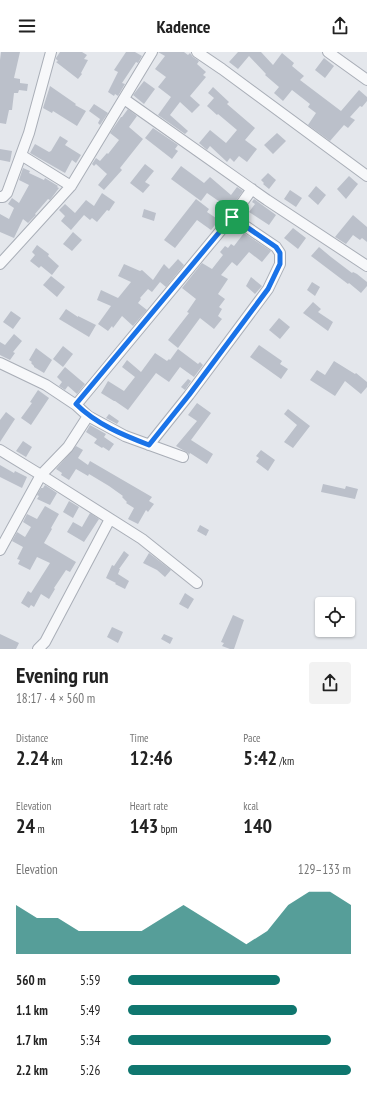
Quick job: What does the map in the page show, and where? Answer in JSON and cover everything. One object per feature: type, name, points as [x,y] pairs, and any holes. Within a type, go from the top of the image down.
[{"type":"street","points":[[0,197],[3,197],[7,192],[29,133],[51,52]]},
{"type":"street","points":[[0,264],[71,186],[152,52]]},
{"type":"street","points":[[197,52],[367,176]]},
{"type":"street","points":[[328,52],[367,80]]},
{"type":"street","points":[[124,99],[252,189],[367,266]]},
{"type":"street","points":[[21,155],[71,186]]},
{"type":"street","points":[[76,404],[232,217],[252,189]]},
{"type":"street","points":[[149,445],[189,395],[268,289],[280,264],[280,253],[276,247],[232,217]]},
{"type":"street","points":[[0,363],[46,385],[76,404],[88,416],[125,436],[183,457]]},
{"type":"street","points":[[0,550],[42,475],[68,447],[88,416]]},
{"type":"street","points":[[0,450],[142,539],[197,583]]},
{"type":"street","points":[[38,649],[45,642],[110,518]]},
{"type":"building","points":[[1,52],[20,52],[14,78],[20,79],[20,83],[28,84],[27,91],[19,90],[18,93],[14,93],[12,110],[9,110],[6,124],[0,123]]},
{"type":"building","points":[[60,52],[82,52],[87,55],[84,59],[88,60],[81,73],[82,74],[78,79],[56,62],[58,61],[56,58]]},
{"type":"building","points":[[126,52],[135,52],[142,56],[138,63],[136,62],[122,83],[125,84],[118,96],[115,94],[114,96],[108,92],[118,72],[114,70]]},
{"type":"building","points":[[158,52],[184,52],[188,55],[190,53],[199,61],[197,64],[206,72],[203,75],[206,77],[190,96],[200,105],[192,113],[180,102],[170,115],[188,131],[185,134],[158,115],[171,97],[158,87],[166,77],[155,69],[165,56]]},
{"type":"building","points":[[238,52],[261,52],[273,65],[282,53],[294,63],[292,66],[304,76],[300,80],[341,111],[359,90],[367,97],[367,101],[350,117],[355,120],[348,128],[344,125],[330,141],[308,125],[316,113],[308,107],[310,104],[292,90],[283,101],[274,93],[279,87],[265,75],[266,74],[249,56],[238,69],[229,62]]},
{"type":"building","points":[[324,58],[334,66],[325,78],[315,70]]},
{"type":"building","points":[[144,81],[155,89],[144,104],[133,95]]},
{"type":"building","points":[[50,86],[76,104],[75,105],[86,111],[77,126],[53,111],[52,113],[43,108]]},
{"type":"building","points":[[213,87],[229,102],[227,104],[255,128],[245,140],[257,149],[247,162],[239,156],[234,162],[230,158],[227,162],[210,146],[207,150],[199,143],[210,130],[226,143],[237,130],[207,106],[214,98],[208,93]]},
{"type":"building","points":[[94,104],[108,113],[100,125],[98,123],[100,119],[89,111]]},
{"type":"building","points":[[128,109],[137,116],[129,127],[143,139],[120,168],[122,170],[104,190],[98,185],[107,174],[96,164],[94,166],[92,164],[96,158],[100,161],[107,153],[108,154],[119,140],[110,133]]},
{"type":"building","points":[[153,128],[178,145],[175,149],[178,151],[172,159],[145,138]]},
{"type":"building","points":[[277,133],[286,141],[273,154],[264,145]]},
{"type":"building","points":[[60,136],[68,141],[65,145],[81,155],[76,163],[72,160],[65,173],[30,153],[35,144],[49,152],[51,151]]},
{"type":"building","points":[[0,149],[12,151],[10,162],[0,160]]},
{"type":"building","points":[[145,164],[154,171],[145,182],[150,185],[143,193],[130,183]]},
{"type":"building","points":[[181,166],[204,183],[210,177],[231,195],[237,187],[243,191],[230,209],[207,193],[201,201],[171,179]]},
{"type":"building","points":[[23,168],[30,171],[29,173],[44,180],[45,178],[59,188],[50,200],[48,199],[28,223],[23,219],[14,238],[0,232],[0,214],[9,219],[14,208],[8,204],[12,198],[19,203],[29,185],[19,180]]},
{"type":"building","points":[[268,173],[276,180],[269,189],[261,180]]},
{"type":"building","points":[[349,176],[358,184],[346,199],[337,189]]},
{"type":"building","points":[[316,186],[326,195],[318,205],[308,196]]},
{"type":"building","points":[[290,190],[302,198],[296,207],[284,199]]},
{"type":"building","points":[[102,193],[115,202],[109,211],[107,210],[97,222],[92,218],[90,220],[84,215],[71,230],[61,221],[65,216],[59,210],[65,204],[75,213],[86,200],[94,206]]},
{"type":"building","points":[[196,199],[209,209],[207,212],[219,220],[211,230],[197,220],[175,248],[164,240]]},
{"type":"building","points":[[254,199],[276,215],[269,225],[249,212],[255,204],[252,202]]},
{"type":"building","points":[[144,209],[156,213],[154,221],[142,217]]},
{"type":"building","points":[[353,215],[367,227],[367,242],[362,238],[360,240],[353,235],[346,244],[335,237]]},
{"type":"building","points":[[293,228],[306,238],[298,249],[284,238]]},
{"type":"building","points":[[73,232],[82,240],[72,251],[63,244]]},
{"type":"building","points":[[244,233],[271,251],[262,262],[249,252],[237,266],[232,262],[221,275],[228,279],[218,294],[225,299],[219,307],[222,309],[218,316],[222,319],[214,329],[200,318],[178,348],[168,340],[189,313],[187,312],[196,299],[182,288],[202,263],[212,269],[223,255],[220,252],[225,246],[228,248],[231,244],[234,246]]},
{"type":"building","points":[[37,245],[49,254],[48,256],[59,266],[52,275],[41,266],[39,268],[30,261],[35,255],[32,252]]},
{"type":"building","points":[[319,247],[352,273],[357,274],[367,282],[367,286],[361,293],[311,256]]},
{"type":"building","points":[[178,259],[184,265],[166,287],[160,282],[152,292],[148,289],[140,298],[141,299],[138,303],[147,310],[133,326],[122,316],[113,328],[112,326],[108,331],[98,324],[111,306],[97,300],[101,290],[118,298],[131,282],[118,276],[124,264],[140,271],[142,270],[153,280],[164,264],[169,269]]},
{"type":"building","points":[[51,276],[65,287],[57,297],[43,285]]},
{"type":"building","points":[[251,277],[262,286],[255,294],[246,286]]},
{"type":"building","points":[[312,282],[320,287],[315,296],[307,290]]},
{"type":"building","points":[[313,302],[321,309],[318,312],[333,322],[328,331],[303,313]]},
{"type":"building","points":[[66,309],[78,317],[96,325],[89,337],[59,319]]},
{"type":"building","points":[[11,311],[21,318],[13,329],[3,322]]},
{"type":"building","points":[[279,318],[290,327],[280,339],[269,330]]},
{"type":"building","points":[[14,334],[22,341],[13,352],[15,353],[10,360],[0,355],[0,342],[5,345]]},
{"type":"building","points":[[259,345],[282,361],[280,364],[288,369],[281,379],[250,357]]},
{"type":"building","points":[[63,346],[73,354],[63,367],[53,359]]},
{"type":"building","points":[[36,348],[52,360],[44,373],[34,367],[31,363],[32,362],[29,360]]},
{"type":"building","points":[[178,349],[198,364],[200,362],[203,365],[194,377],[180,367],[169,382],[156,373],[128,410],[101,393],[108,381],[124,391],[135,377],[122,367],[127,360],[141,372],[155,353],[167,361],[169,359],[170,360]]},
{"type":"building","points":[[334,361],[355,374],[356,373],[367,382],[367,387],[361,394],[345,381],[335,396],[310,380],[317,370],[325,375]]},
{"type":"building","points":[[65,367],[85,384],[77,394],[68,386],[65,390],[59,386],[62,382],[57,377]]},
{"type":"building","points":[[188,379],[191,381],[185,390],[181,387]]},
{"type":"building","points":[[38,390],[49,398],[31,425],[21,418],[32,403],[30,402]]},
{"type":"building","points":[[197,403],[211,413],[191,440],[213,454],[207,464],[190,453],[189,455],[176,446],[197,421],[188,415]]},
{"type":"building","points":[[288,409],[310,426],[293,448],[284,442],[297,425],[284,414]]},
{"type":"building","points":[[6,412],[15,419],[0,442],[0,420]]},
{"type":"building","points":[[109,414],[119,421],[117,424],[106,418]]},
{"type":"building","points":[[90,425],[106,434],[104,437],[114,444],[109,451],[94,443],[97,439],[86,432]]},
{"type":"building","points":[[23,441],[32,447],[26,457],[16,451]]},
{"type":"building","points":[[76,446],[83,450],[78,458],[88,465],[90,461],[152,497],[149,501],[154,504],[148,512],[146,510],[138,524],[128,519],[134,508],[126,503],[127,502],[122,497],[123,496],[109,486],[89,474],[88,476],[76,469],[69,480],[61,475],[62,473],[56,469]]},
{"type":"building","points":[[261,450],[275,460],[268,471],[256,462],[259,458],[256,456]]},
{"type":"building","points":[[0,465],[14,473],[15,471],[27,477],[22,488],[0,477]]},
{"type":"building","points":[[323,484],[345,489],[346,486],[358,489],[355,499],[321,492]]},
{"type":"building","points":[[45,485],[57,493],[50,505],[37,499],[39,496],[37,495],[41,488]]},
{"type":"building","points":[[69,501],[79,507],[73,518],[63,512]]},
{"type":"building","points":[[45,506],[59,514],[44,543],[76,562],[70,572],[66,570],[54,588],[55,589],[49,599],[41,594],[34,607],[31,605],[29,608],[21,603],[28,591],[31,593],[50,563],[37,557],[30,570],[18,564],[20,560],[17,559],[23,547],[12,541],[17,532],[25,537],[31,527],[23,522],[27,514],[37,519]]},
{"type":"building","points":[[90,513],[99,519],[84,542],[67,532],[73,522],[82,527]]},
{"type":"building","points":[[200,525],[209,530],[206,536],[197,531]]},
{"type":"building","points":[[124,551],[129,555],[119,569],[118,574],[129,581],[125,589],[106,578],[112,565],[114,566]]},
{"type":"building","points":[[149,553],[171,570],[165,577],[157,570],[143,563]]},
{"type":"building","points":[[185,593],[194,599],[188,609],[179,604]]},
{"type":"building","points":[[233,615],[244,620],[234,649],[230,649],[222,646],[224,643],[221,642]]},
{"type":"building","points":[[112,627],[123,632],[118,643],[107,637]]},
{"type":"building","points":[[0,634],[19,643],[16,649],[0,649]]},
{"type":"building","points":[[164,634],[173,638],[170,644],[161,639]]},
{"type":"route","points":[[232,217],[276,247],[280,253],[280,264],[268,289],[189,395],[149,445],[125,436],[88,416],[76,404],[232,217]]}]
